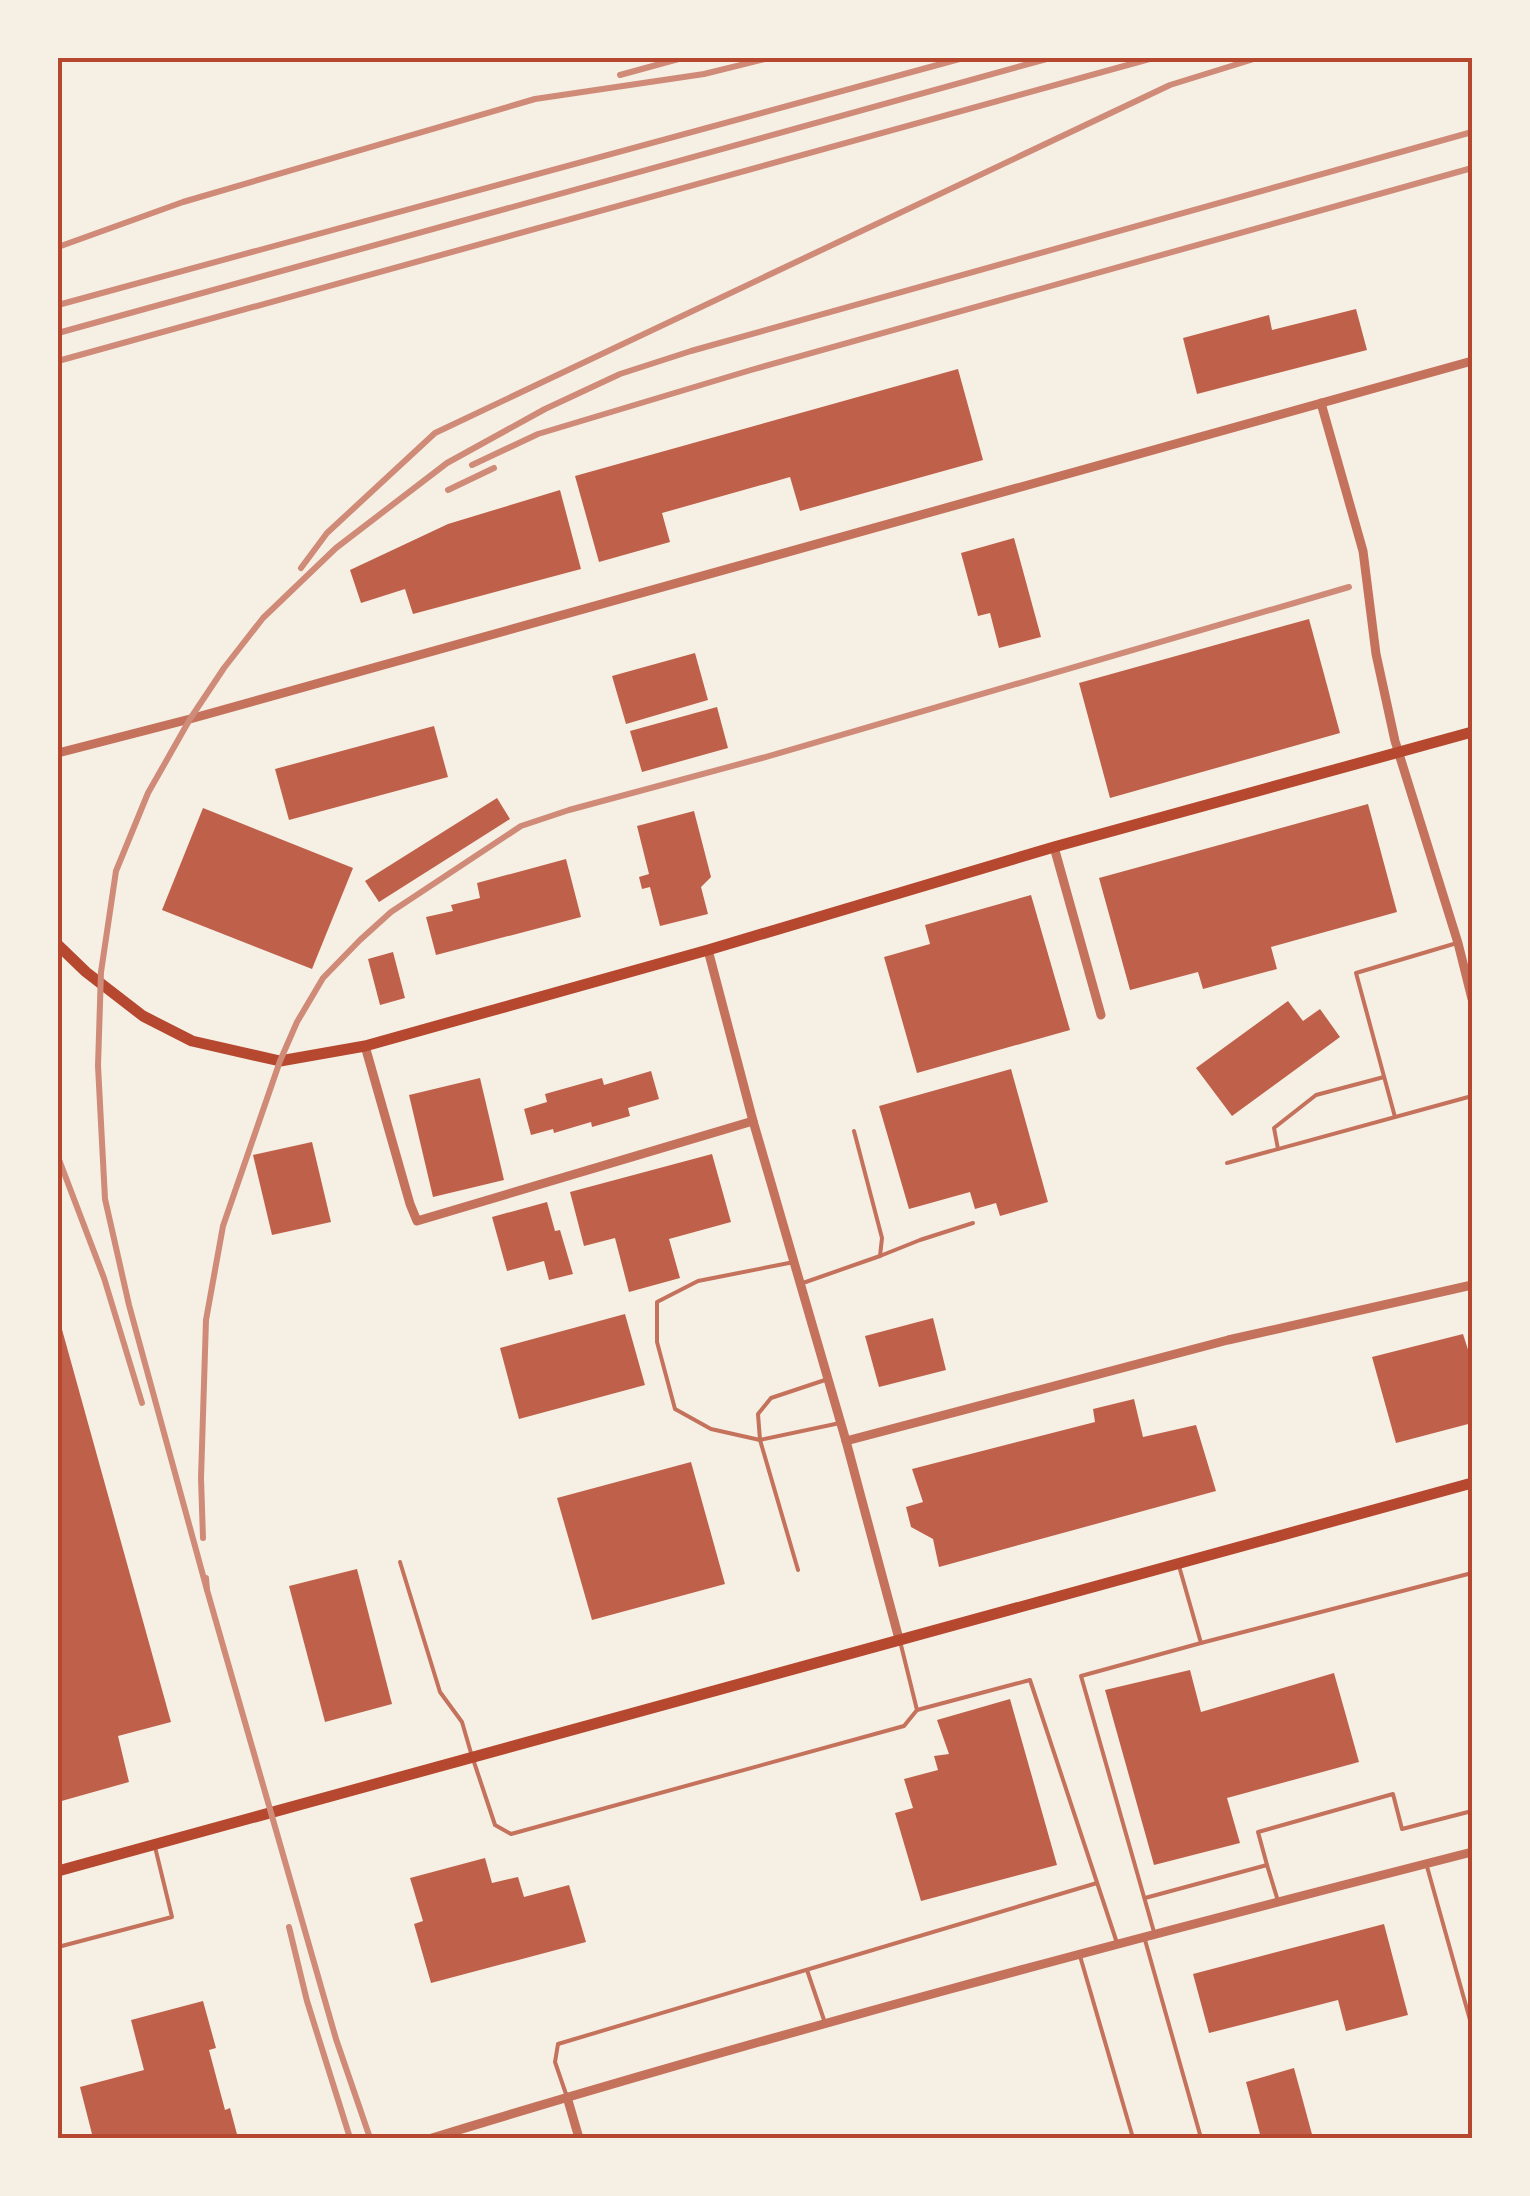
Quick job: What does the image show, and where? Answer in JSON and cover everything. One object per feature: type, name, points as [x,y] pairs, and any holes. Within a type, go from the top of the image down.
[{"type":"main road","points":[[58,945],[143,1016],[192,1041],[280,1062],[365,1046],[1054,847],[1472,732]]},
{"type":"main road","points":[[58,1871],[1472,1483]]},
{"type":"street","points":[[58,753],[1472,362]]},
{"type":"street","points":[[1322,403],[1363,552],[1376,654],[1399,752],[1472,999]]},
{"type":"street","points":[[1054,847],[1100,1015]]},
{"type":"street","points":[[708,950],[899,1639]]},
{"type":"street","points":[[365,1046],[417,1221],[753,1121]]},
{"type":"street","points":[[846,1442],[1228,1340],[1472,1285]]},
{"type":"street","points":[[432,2138],[1149,1934],[1472,1852]]},
{"type":"street","points":[[567,2097],[579,2138]]},
{"type":"lane","points":[[1395,1117],[1356,972],[1458,942]]},
{"type":"lane","points":[[1278,1149],[1274,1128],[1316,1095],[1384,1077]]},
{"type":"lane","points":[[1228,1163],[1472,1096]]},
{"type":"lane","points":[[854,1131],[882,1238],[880,1256]]},
{"type":"lane","points":[[800,1284],[973,1223]]},
{"type":"lane","points":[[794,1262],[698,1281],[658,1302],[657,1342],[675,1408],[711,1429],[760,1440],[840,1423]]},
{"type":"lane","points":[[798,1570],[760,1440],[758,1414],[771,1398],[828,1379]]},
{"type":"lane","points":[[400,1562],[440,1692],[462,1722],[496,1825],[511,1834],[904,1726],[917,1710],[1030,1680],[1117,1943]]},
{"type":"lane","points":[[1178,1562],[1201,1643]]},
{"type":"lane","points":[[1201,2138],[1149,1934],[1145,1898],[1081,1676],[1472,1573]]},
{"type":"lane","points":[[899,1639],[917,1710]]},
{"type":"lane","points":[[1278,1901],[1258,1832],[1392,1794],[1402,1829],[1472,1812]]},
{"type":"lane","points":[[58,1948],[172,1917],[154,1844]]},
{"type":"lane","points":[[1426,1864],[1472,2027]]},
{"type":"lane","points":[[1145,1898],[1266,1865]]},
{"type":"lane","points":[[567,2097],[555,2062],[558,2044],[1097,1883]]},
{"type":"lane","points":[[1079,1954],[1134,2138]]},
{"type":"lane","points":[[807,1970],[826,2025]]},
{"type":"building","points":[[1356,309],[1367,350],[1197,394],[1183,338],[1269,315],[1272,330]]},
{"type":"building","points":[[958,369],[983,460],[800,511],[790,477],[662,513],[670,542],[599,562],[575,476]]},
{"type":"building","points":[[560,490],[581,569],[413,614],[405,589],[361,603],[350,570],[448,524]]},
{"type":"building","points":[[1014,538],[1041,637],[999,648],[990,613],[978,616],[961,553]]},
{"type":"building","points":[[1309,619],[1340,733],[1110,798],[1079,683]]},
{"type":"building","points":[[695,653],[708,700],[626,724],[612,676]]},
{"type":"building","points":[[717,707],[728,748],[642,772],[630,731]]},
{"type":"building","points":[[434,726],[448,777],[289,820],[275,769]]},
{"type":"building","points":[[497,798],[510,819],[379,902],[365,881]]},
{"type":"building","points":[[1368,804],[1397,912],[1271,947],[1277,969],[1203,989],[1198,972],[1130,990],[1099,878]]},
{"type":"building","points":[[203,808],[353,868],[312,969],[162,910]]},
{"type":"building","points":[[694,811],[711,877],[701,887],[708,914],[660,926],[650,887],[642,889],[639,877],[649,874],[637,826]]},
{"type":"building","points":[[566,859],[581,917],[436,955],[426,917],[453,911],[451,905],[480,898],[477,883]]},
{"type":"building","points":[[1031,895],[1070,1030],[917,1073],[884,957],[930,944],[925,925]]},
{"type":"building","points":[[393,952],[405,998],[380,1005],[368,959]]},
{"type":"building","points":[[1288,1001],[1303,1021],[1320,1009],[1340,1037],[1232,1116],[1196,1068]]},
{"type":"building","points":[[1011,1069],[1048,1202],[1000,1216],[996,1203],[975,1209],[970,1192],[909,1209],[879,1106]]},
{"type":"building","points":[[651,1071],[659,1099],[628,1108],[630,1116],[592,1127],[591,1122],[531,1135],[524,1109],[547,1102],[545,1094],[602,1078],[604,1085]]},
{"type":"building","points":[[480,1078],[504,1180],[433,1197],[409,1095]]},
{"type":"building","points":[[312,1142],[331,1222],[272,1235],[253,1155]]},
{"type":"building","points":[[712,1154],[731,1222],[669,1239],[680,1278],[629,1292],[615,1238],[584,1246],[570,1192]]},
{"type":"building","points":[[547,1202],[573,1274],[549,1280],[544,1261],[507,1271],[492,1217]]},
{"type":"building","points":[[625,1314],[645,1385],[519,1419],[500,1348]]},
{"type":"building","points":[[58,1315],[171,1722],[118,1736],[129,1782],[58,1802]]},
{"type":"building","points":[[933,1318],[946,1370],[879,1387],[865,1336]]},
{"type":"building","points":[[1463,1334],[1472,1362],[1472,1423],[1396,1443],[1372,1357]]},
{"type":"building","points":[[1134,1399],[1143,1437],[1196,1425],[1216,1491],[939,1567],[933,1539],[911,1527],[906,1507],[923,1502],[912,1469],[1095,1422],[1093,1409]]},
{"type":"building","points":[[691,1462],[725,1584],[592,1620],[557,1498]]},
{"type":"building","points":[[357,1569],[392,1704],[325,1722],[289,1586]]},
{"type":"building","points":[[1190,1670],[1201,1712],[1334,1673],[1359,1762],[1227,1798],[1240,1843],[1154,1865],[1105,1690]]},
{"type":"building","points":[[1010,1699],[1057,1865],[921,1901],[895,1813],[913,1808],[904,1779],[938,1770],[934,1756],[949,1754],[937,1720]]},
{"type":"building","points":[[485,1858],[492,1883],[518,1877],[524,1897],[569,1885],[586,1942],[431,1983],[414,1924],[423,1921],[410,1878]]},
{"type":"building","points":[[1384,1924],[1408,2015],[1346,2031],[1338,2000],[1209,2033],[1193,1974]]},
{"type":"building","points":[[203,2001],[216,2048],[209,2050],[225,2110],[230,2108],[238,2138],[93,2138],[80,2087],[144,2070],[131,2020]]},
{"type":"building","points":[[1294,2068],[1313,2138],[1261,2138],[1246,2082]]},
{"type":"railway","points":[[620,75],[682,58]]},
{"type":"railway","points":[[58,247],[183,202],[535,99],[704,74],[769,58]]},
{"type":"railway","points":[[58,305],[963,58]]},
{"type":"railway","points":[[58,333],[1050,58]]},
{"type":"railway","points":[[58,361],[1153,58]]},
{"type":"railway","points":[[301,568],[327,533],[435,433],[1170,85],[1257,58]]},
{"type":"railway","points":[[207,1590],[129,1305],[105,1199],[98,1066],[101,972],[116,871],[148,793],[190,719],[263,618],[336,548],[447,463],[545,409],[620,374],[1472,132]]},
{"type":"railway","points":[[472,465],[538,434],[751,370],[1472,168]]},
{"type":"railway","points":[[448,490],[494,468]]},
{"type":"railway","points":[[203,1538],[206,1320],[223,1226],[297,1022],[323,978],[391,912],[521,826],[1349,587]]},
{"type":"railway","points":[[58,1157],[104,1278],[142,1403]]},
{"type":"railway","points":[[206,1578],[336,2039],[370,2138]]},
{"type":"railway","points":[[289,1927],[307,2001],[350,2138]]}]
